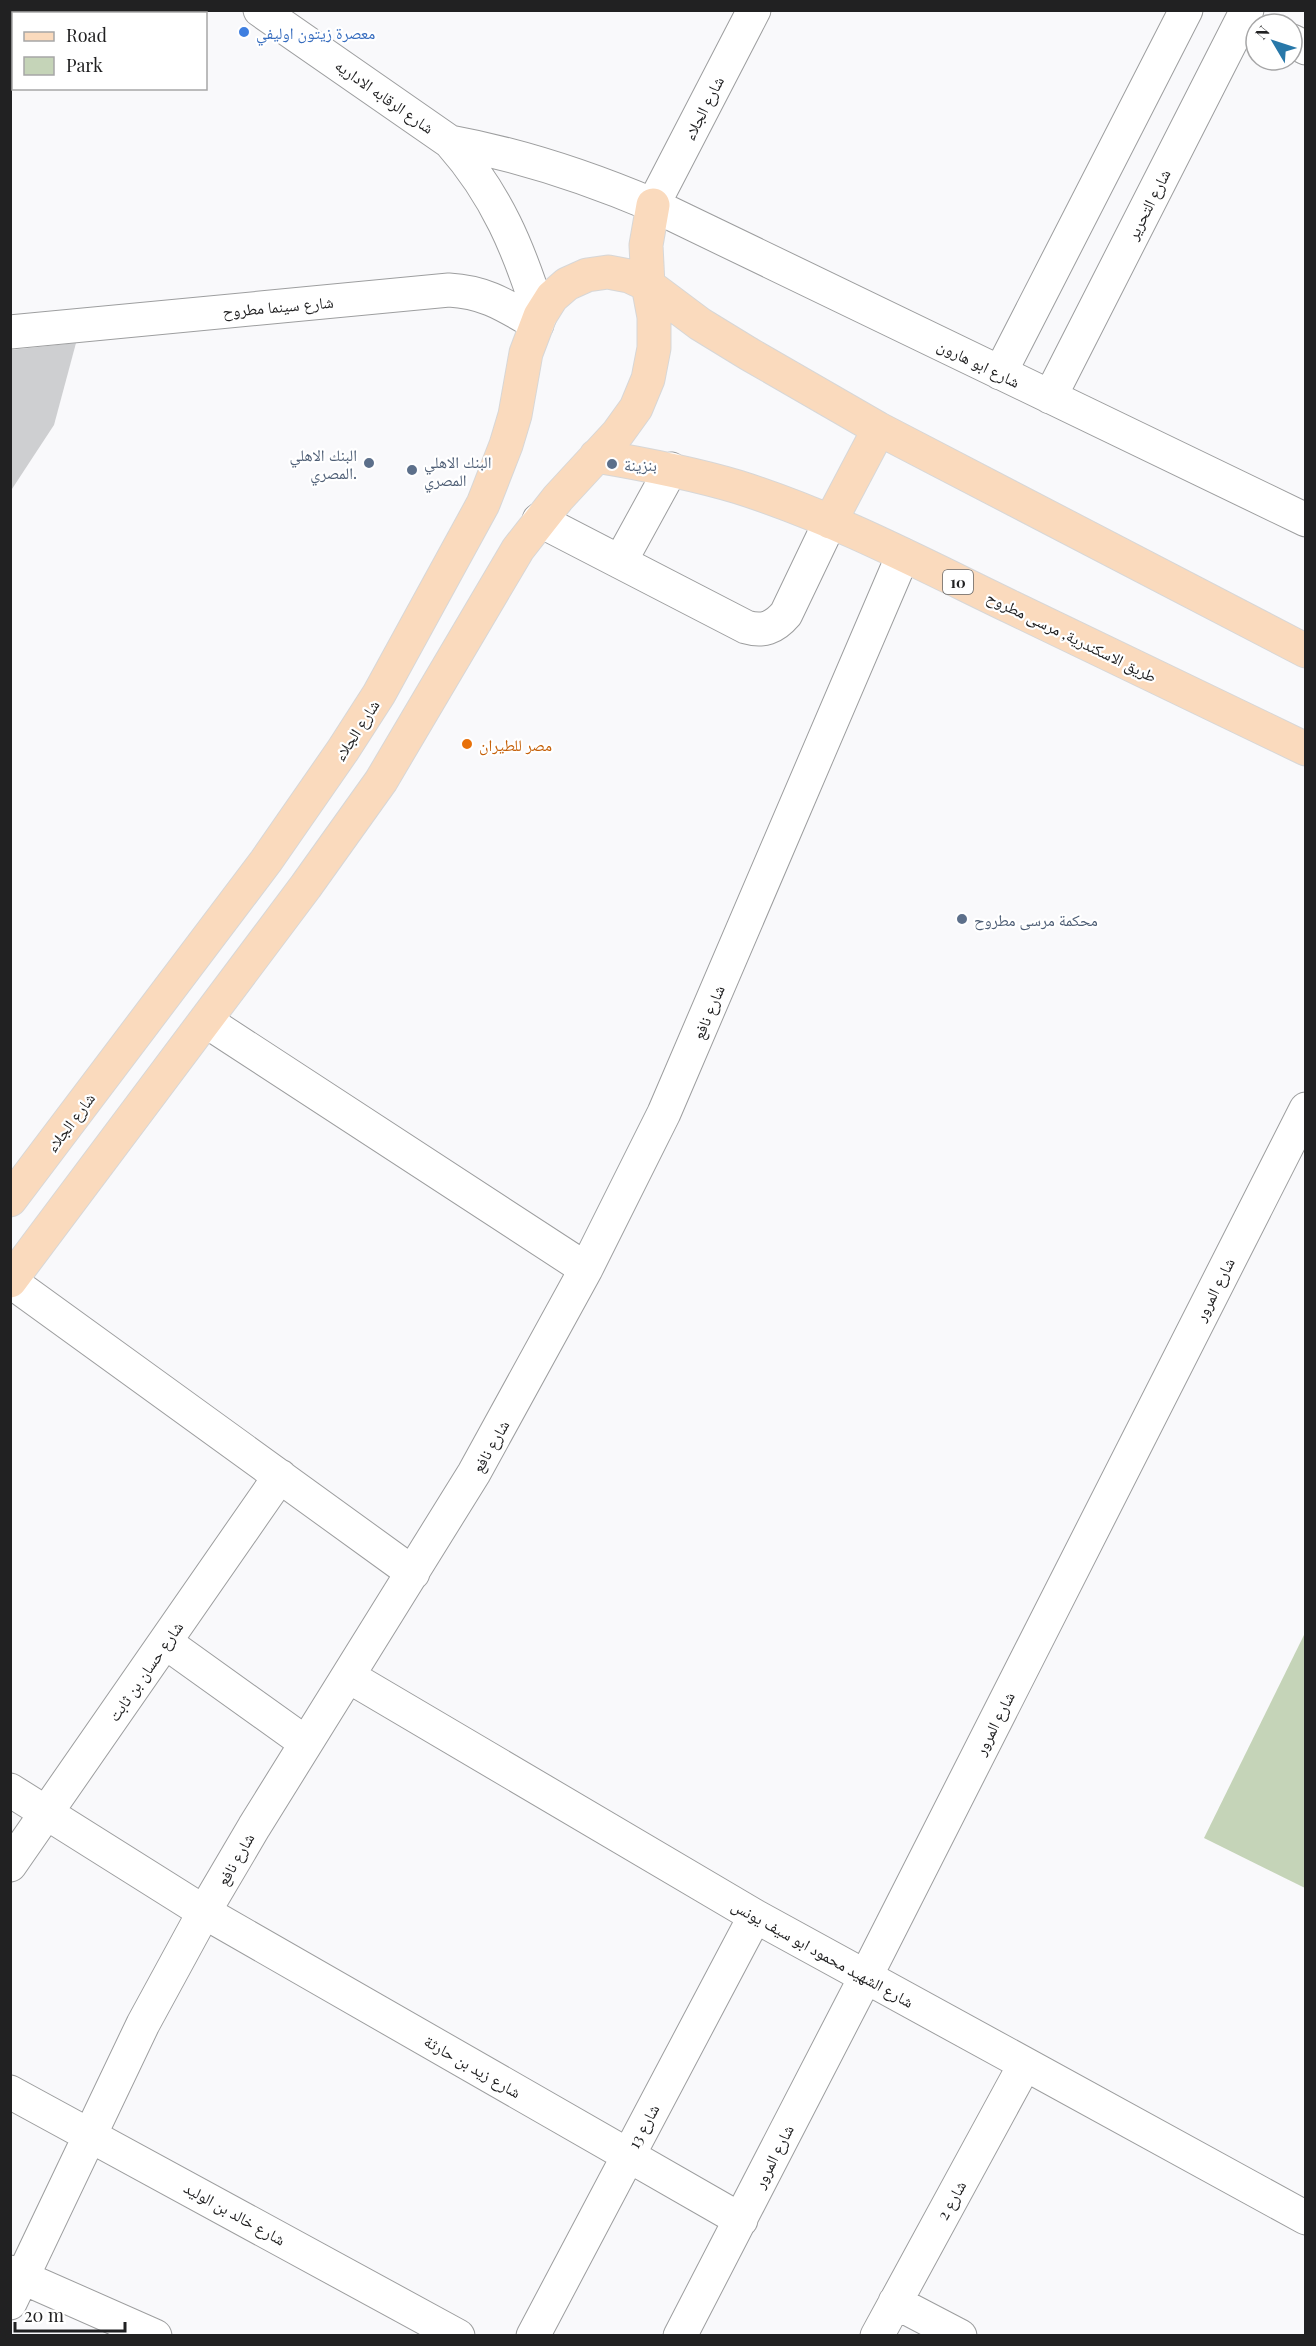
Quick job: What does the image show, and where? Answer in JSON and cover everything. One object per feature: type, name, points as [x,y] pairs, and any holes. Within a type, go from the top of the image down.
[{"type":"main road","points":[[10,1281],[206,1021],[381,781],[518,549],[539,520],[618,434],[636,408],[648,379],[654,348],[654,317],[648,285],[646,245],[653,205]]},
{"type":"main road","name":"شارع الجلاء","points":[[10,1200],[266,861],[380,694],[483,504],[496,475],[515,415],[526,353],[538,320],[552,297],[567,284],[586,274],[608,272],[629,276],[648,285]]},
{"type":"main road","points":[[648,285],[700,324],[879,429],[1305,651]]},
{"type":"main road","points":[[830,522],[879,429]]},
{"type":"main road","name":"طريق الاسكندرية, مرسى مطروح","points":[[596,456],[671,469],[740,488],[830,522],[1305,749]]},
{"type":"street","name":"شارع الجلاء","points":[[653,205],[753,10]]},
{"type":"street","points":[[1000,373],[1186,10]]},
{"type":"street","name":"شارع الرقابه الاداريه","points":[[263,11],[450,142]]},
{"type":"street","name":"شارع التحرير","points":[[1050,397],[1244,17]]},
{"type":"street","name":"شارع ابو هارون","points":[[450,142],[491,150],[572,172],[653,205],[1305,520]]},
{"type":"street","points":[[450,142],[485,186],[504,220],[523,264],[538,320]]},
{"type":"street","name":"شارع سينما مطروح","points":[[10,332],[449,290],[465,291],[495,299],[538,320]]},
{"type":"street","points":[[620,562],[671,469]]},
{"type":"street","points":[[539,520],[746,627],[757,630],[768,629],[786,614],[830,522]]},
{"type":"street","name":"شارع نافع","points":[[14,2284],[92,2135],[143,2024],[204,1912],[474,1473],[586,1269],[664,1113],[903,555]]},
{"type":"street","points":[[206,1021],[586,1269]]},
{"type":"street","name":"شارع المرور","points":[[680,2336],[866,1977],[1305,1109]]},
{"type":"street","points":[[10,1281],[413,1574]]},
{"type":"street","name":"شارع حسان بن ثابت","points":[[10,1865],[280,1476]]},
{"type":"street","points":[[165,1642],[306,1743]]},
{"type":"street","name":"شارع الشهيد محمود ابو سيف يونس","points":[[348,1676],[755,1916],[1305,2218]]},
{"type":"street","name":"شارع زيد بن حارثة","points":[[10,1790],[204,1912],[741,2220]]},
{"type":"street","name":"شارع 13","points":[[533,2336],[755,1916]]},
{"type":"street","name":"شارع 2","points":[[877,2336],[1025,2064]]},
{"type":"street","name":"شارع خالد بن الوليد","points":[[10,2092],[458,2336]]},
{"type":"street","points":[[14,2284],[155,2336]]},
{"type":"street","points":[[895,2302],[960,2336]]},
{"type":"green space","points":[[1305,1633],[1306,1888],[1204,1838]]},
{"type":"building","points":[[76,343],[54,425],[10,492],[10,350]]},
{"type":"place","name":"معصرة زيتون اوليفي","points":[[244,32]]},
{"type":"place","name":"البنك الاهلي المصري.","points":[[369,463]]},
{"type":"place","name":"بنزينة","points":[[612,464]]},
{"type":"place","name":"البنك الاهلي المصري","points":[[412,470]]},
{"type":"place","name":"مصر للطيران","points":[[467,744]]},
{"type":"place","name":"محكمة مرسى مطروح","points":[[962,919]]}]
